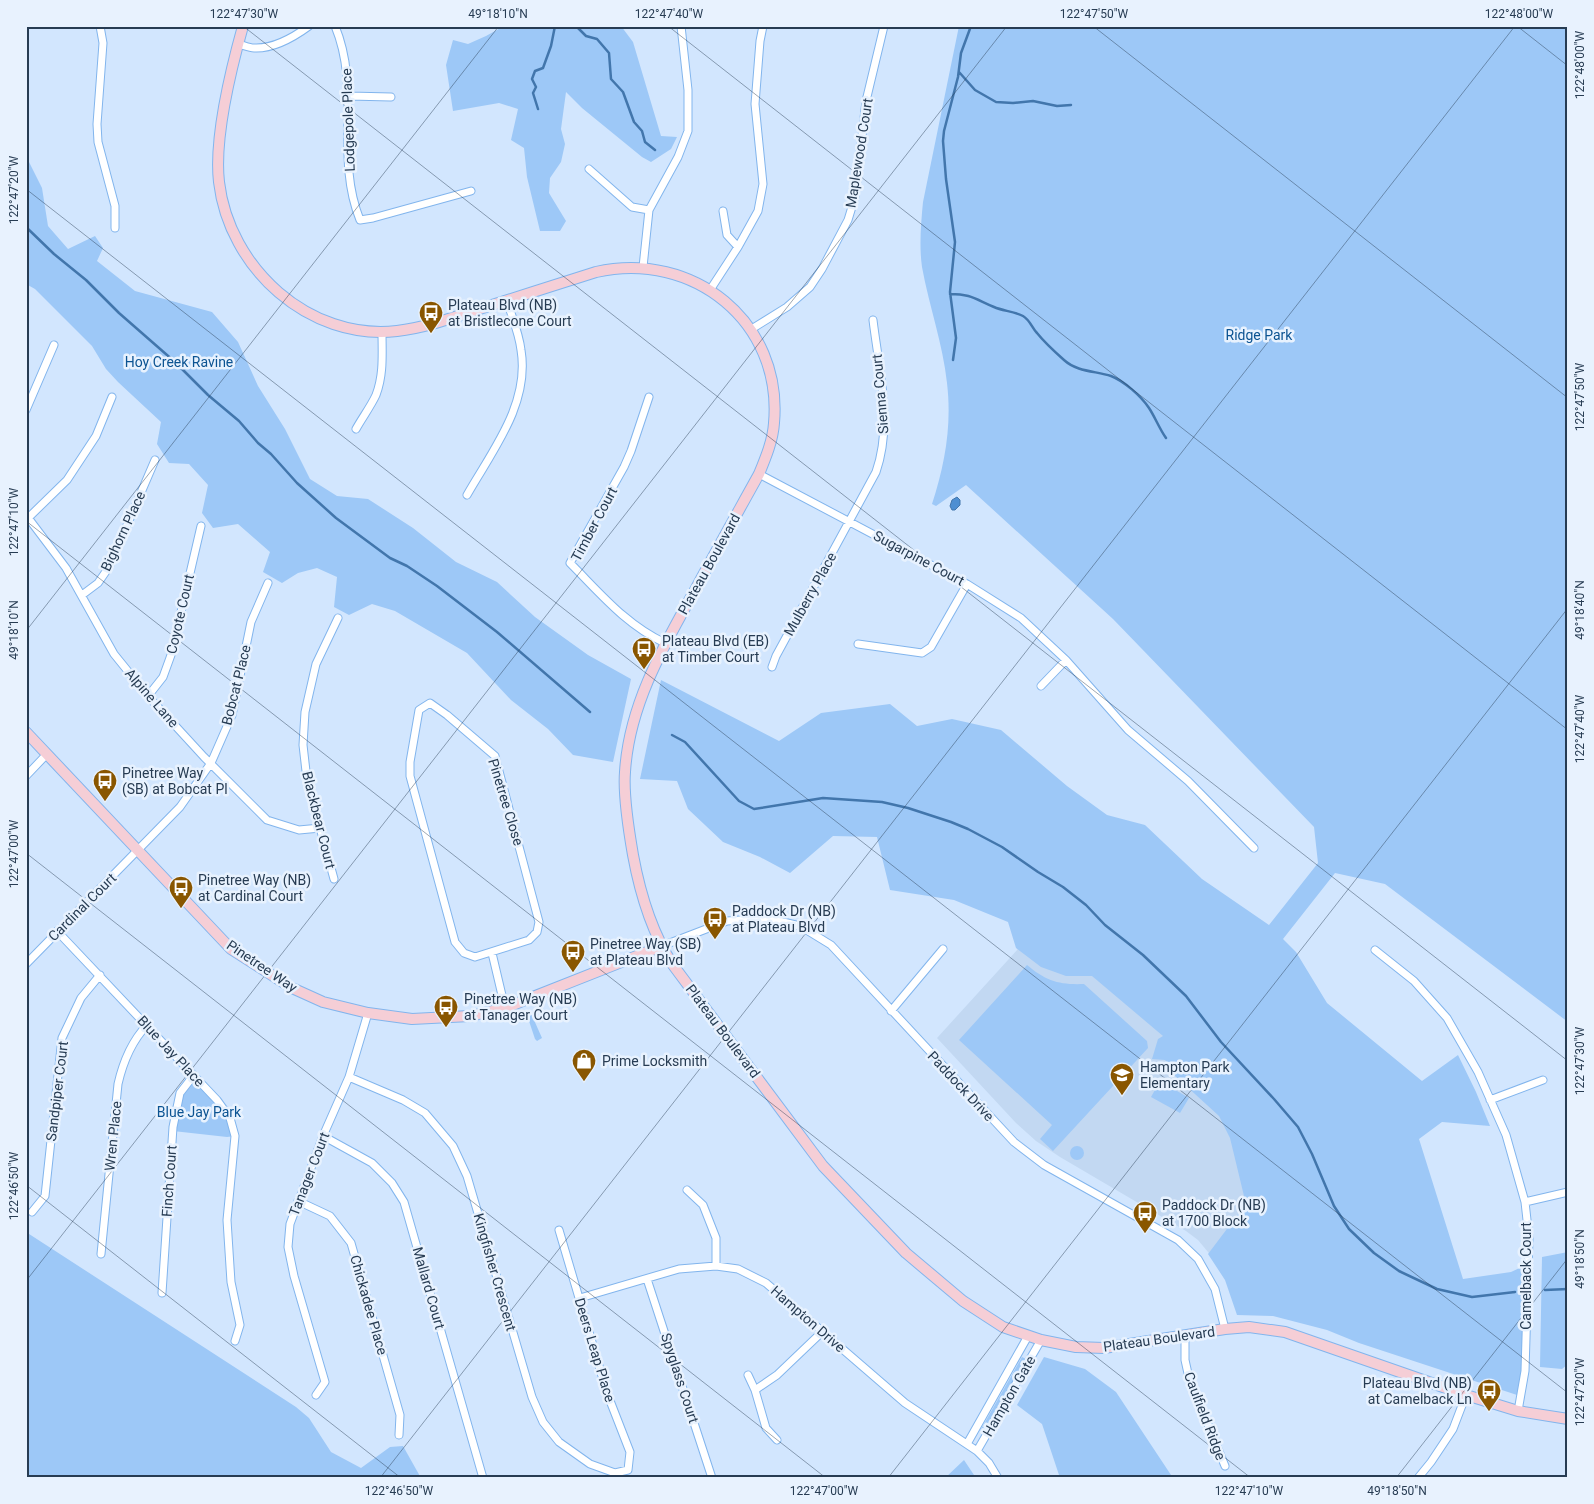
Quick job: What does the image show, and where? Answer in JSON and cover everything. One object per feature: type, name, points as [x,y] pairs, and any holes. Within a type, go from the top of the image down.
[{"type":"street","points":[[100,26],[102,43],[97,124],[98,142],[115,206],[115,228]]},
{"type":"street","name":"Plateau Boulevard","points":[[243,26],[221,130],[218,170],[222,197],[233,234],[256,271],[299,308],[347,328],[382,332],[398,331],[434,324],[596,272],[613,268],[643,267],[681,276],[710,290],[731,307],[750,330],[764,355],[772,382],[774,399],[774,425],[768,451],[759,474],[665,643],[646,683],[627,751],[624,774],[629,833],[635,866],[644,900],[662,946],[674,965],[823,1166],[906,1253],[963,1301],[1003,1327],[1028,1336],[1076,1347],[1104,1348],[1225,1329],[1249,1327],[1285,1332],[1466,1395],[1518,1411],[1568,1419]]},
{"type":"street","points":[[238,44],[254,48],[273,45],[300,33],[309,26]]},
{"type":"street","name":"Lodgepole Place","points":[[335,26],[345,56],[349,96],[348,168],[360,220],[374,218],[471,190]]},
{"type":"street","points":[[710,290],[738,247],[758,211],[763,184],[755,104],[763,26]]},
{"type":"street","name":"Maplewood Court","points":[[750,330],[787,307],[810,287],[822,269],[848,220],[855,197],[866,101],[884,26]]},
{"type":"street","points":[[643,267],[649,210],[678,156],[688,131],[688,90],[681,27]]},
{"type":"street","points":[[349,96],[390,96]]},
{"type":"street","points":[[589,169],[632,207],[649,210]]},
{"type":"street","points":[[723,211],[727,235],[738,247]]},
{"type":"street","points":[[466,495],[514,413],[520,389],[521,348],[507,301]]},
{"type":"street","name":"Sienna Court","points":[[850,522],[876,472],[884,440],[884,415],[873,320]]},
{"type":"street","points":[[356,429],[375,396],[382,371],[382,332]]},
{"type":"street","points":[[26,410],[54,345]]},
{"type":"street","points":[[27,518],[67,480],[96,436],[112,397]]},
{"type":"street","name":"Timber Court","points":[[649,397],[624,467],[570,563],[627,620],[643,632],[665,643]]},
{"type":"street","name":"Bighorn Place","points":[[82,595],[98,583],[109,567],[155,460]]},
{"type":"street","name":"Sugarpine Court","points":[[759,474],[967,584],[1021,618],[1066,660],[1128,730],[1188,781],[1254,848]]},
{"type":"street","name":"Alpine Lane","points":[[27,518],[66,568],[114,654],[148,696],[211,763],[267,820],[299,830],[320,828]]},
{"type":"street","name":"Mulberry Place","points":[[772,667],[776,656],[850,522]]},
{"type":"street","name":"Coyote Court","points":[[148,696],[163,677],[171,655],[201,526]]},
{"type":"street","name":"Bobcat Place","points":[[138,851],[180,807],[211,763],[232,715],[251,622],[268,582]]},
{"type":"street","points":[[858,644],[922,653],[931,647],[967,584]]},
{"type":"street","name":"Blackbear Court","points":[[334,878],[307,780],[304,745],[305,712],[316,664],[338,618]]},
{"type":"street","points":[[1041,686],[1066,660]]},
{"type":"street","name":"Pinetree Close","points":[[430,703],[495,756],[539,922],[537,932],[529,940],[492,953],[475,957],[464,953],[455,942],[410,776],[410,762],[419,710],[430,703]]},
{"type":"street","name":"Pinetree Way","points":[[26,732],[231,949],[292,988],[323,1002],[368,1013],[412,1019],[470,1016],[505,1008],[662,946]]},
{"type":"street","points":[[26,776],[48,754]]},
{"type":"street","name":"Cardinal Court","points":[[26,964],[138,851]]},
{"type":"street","name":"Paddock Drive","points":[[662,946],[727,921],[766,918],[800,926],[831,945],[1014,1142],[1044,1165],[1178,1240],[1198,1259],[1215,1289],[1225,1329]]},
{"type":"street","name":"Blue Jay Place","points":[[57,931],[194,1075],[217,1100],[230,1118],[235,1136],[227,1220],[231,1282],[240,1325],[235,1341]]},
{"type":"street","points":[[891,1010],[943,949]]},
{"type":"street","name":"Camelback Court","points":[[1375,950],[1414,981],[1447,1018],[1478,1072],[1506,1135],[1525,1202],[1529,1258],[1525,1371],[1518,1411]]},
{"type":"street","points":[[492,953],[505,1008]]},
{"type":"street","name":"Sandpiper Court","points":[[32,1212],[45,1196],[62,1038],[81,998],[100,975]]},
{"type":"street","name":"Tanager Court","points":[[316,1394],[325,1382],[294,1276],[288,1247],[290,1224],[323,1136],[349,1077],[368,1013]]},
{"type":"street","name":"Wren Place","points":[[101,1254],[118,1084],[123,1062],[138,1035],[147,1025]]},
{"type":"street","name":"Finch Court","points":[[162,1293],[173,1127],[180,1093],[194,1075]]},
{"type":"street","name":"Kingfisher Crescent","points":[[349,1077],[404,1100],[424,1113],[453,1146],[467,1176],[532,1397],[543,1422],[559,1442],[590,1464],[615,1473],[628,1470]]},
{"type":"street","points":[[1490,1100],[1543,1080]]},
{"type":"street","name":"Mallard Court","points":[[323,1136],[372,1163],[392,1183],[404,1202],[482,1478]]},
{"type":"street","points":[[687,1190],[703,1204],[716,1238],[716,1266]]},
{"type":"street","points":[[1525,1202],[1568,1192]]},
{"type":"street","name":"Chickadee Place","points":[[298,1200],[330,1216],[350,1243],[400,1415],[399,1435]]},
{"type":"street","name":"Deers Leap Place","points":[[559,1230],[607,1392],[630,1452],[628,1470]]},
{"type":"street","name":"Hampton Drive","points":[[580,1298],[679,1269],[716,1266],[738,1269],[766,1283],[905,1403],[967,1444],[989,1463],[998,1478]]},
{"type":"street","name":"Spyglass Court","points":[[647,1279],[712,1478]]},
{"type":"street","points":[[755,1390],[777,1375],[822,1332]]},
{"type":"street","name":"Caulfield Ridge","points":[[1184,1335],[1185,1360],[1189,1378],[1225,1466]]},
{"type":"street","name":"Hampton Gate","points":[[967,1444],[1028,1336]]},
{"type":"street","name":"Hampton Gate","points":[[976,1452],[1041,1340]]},
{"type":"street","points":[[748,1375],[755,1390],[766,1428],[777,1440]]},
{"type":"street","points":[[1418,1478],[1432,1462],[1454,1429],[1466,1395]]},
{"type":"shaded area","points":[[957,497],[960,500],[960,505],[955,510],[952,510],[950,506],[952,500]]},
{"type":"shaded area","name":"Hampton Park Elementary","points":[[1037,928],[1083,963],[1179,1016],[1259,1195],[1218,1264],[1198,1240],[1186,1231],[1036,1141],[1016,1123],[937,1038]]},
{"type":"green space","points":[[504,26],[621,26],[633,42],[661,136],[677,137],[671,149],[651,162],[642,157],[582,108],[566,92],[561,129],[565,144],[561,162],[550,178],[549,193],[566,221],[560,231],[540,231],[527,177],[524,148],[511,140],[518,109],[499,103],[453,111],[446,65],[453,40],[468,44]]},
{"type":"green space","name":"Ridge Park","points":[[959,26],[1568,26],[1568,1022],[1385,884],[1335,873],[1283,939],[1296,952],[1327,1003],[1422,1081],[1458,1055],[1490,1126],[1442,1122],[1419,1139],[1463,1279],[1511,1272],[1526,1265],[1522,1370],[1517,1395],[1359,1343],[1327,1330],[1273,1316],[1237,1315],[1225,1280],[1208,1254],[1239,1213],[1244,1196],[1230,1138],[1219,1116],[1172,1073],[1170,1066],[1165,1060],[1152,1059],[1158,1039],[1163,1036],[1092,976],[1066,976],[1041,967],[1016,948],[1008,922],[954,900],[890,890],[877,837],[833,836],[790,873],[760,857],[723,842],[688,809],[677,781],[640,779],[661,680],[779,741],[821,713],[890,704],[917,726],[952,719],[1001,730],[1067,786],[1107,815],[1145,825],[1202,879],[1269,925],[1318,863],[1314,827],[1113,619],[966,485],[936,506],[932,504],[944,459],[949,414],[947,383],[942,354],[922,267],[921,226],[923,202]]},
{"type":"green space","name":"Hoy Creek Ravine","points":[[26,156],[42,188],[48,226],[68,249],[95,236],[103,248],[97,261],[135,291],[212,312],[238,342],[258,386],[285,429],[310,479],[337,496],[368,499],[413,528],[456,562],[497,582],[535,617],[588,655],[631,679],[613,762],[573,755],[548,729],[511,700],[467,653],[395,611],[372,604],[349,615],[334,607],[337,577],[317,568],[298,573],[282,583],[263,572],[270,552],[238,524],[213,528],[202,513],[208,485],[189,464],[169,463],[157,444],[161,422],[106,369],[92,346],[35,289],[26,284]]},
{"type":"green space","points":[[1027,965],[1040,975],[1053,981],[1067,984],[1084,984],[1147,1041],[1148,1048],[1053,1151],[1040,1139],[1052,1125],[959,1040]]},
{"type":"green space","points":[[530,1011],[542,1038],[537,1041],[527,1015],[527,1012]]},
{"type":"green space","name":"Blue Jay Park","points":[[194,1075],[230,1118],[235,1136],[227,1137],[173,1131],[180,1093]]},
{"type":"green space","points":[[1160,1081],[1189,1098],[1180,1113],[1151,1097]]},
{"type":"green space","points":[[1074,1146],[1080,1146],[1084,1153],[1080,1160],[1074,1160],[1070,1156],[1070,1150]]},
{"type":"green space","points":[[26,1232],[296,1407],[309,1418],[331,1452],[361,1468],[390,1447],[403,1446],[421,1478],[26,1478]]},
{"type":"green space","points":[[1568,1252],[1568,1364],[1562,1369],[1540,1367],[1542,1257]]},
{"type":"green space","points":[[1022,1357],[1028,1360],[985,1434],[980,1431]]},
{"type":"green space","points":[[1044,1357],[1085,1369],[1116,1392],[1173,1478],[1060,1478],[1042,1424],[1017,1405]]},
{"type":"green space","points":[[964,1460],[976,1478],[945,1478]]},
{"type":"waterway","points":[[538,109],[533,93],[536,87],[532,79],[535,71],[543,68],[551,46],[555,26]]},
{"type":"waterway","points":[[576,26],[586,36],[597,39],[609,53],[611,79],[623,92],[634,122],[642,131],[645,142],[655,150]]},
{"type":"waterway","points":[[953,360],[956,338],[950,292],[955,242],[946,179],[943,141],[958,77],[961,53],[971,26]]},
{"type":"waterway","points":[[959,72],[975,90],[996,102],[1033,101],[1057,106],[1071,105]]},
{"type":"waterway","points":[[26,227],[175,362],[208,395],[239,421],[297,483],[336,518],[390,558],[407,566],[437,586],[497,632],[590,712]]},
{"type":"waterway","points":[[950,294],[968,296],[1023,316],[1047,344],[1069,364],[1081,369],[1111,376],[1121,381],[1146,403],[1166,438]]},
{"type":"waterway","points":[[672,735],[685,742],[739,801],[754,809],[823,798],[882,802],[908,808],[968,829],[1002,847],[1063,887],[1086,905],[1105,925],[1143,955],[1186,996],[1221,1042],[1298,1127],[1312,1154],[1334,1206],[1349,1229],[1374,1253],[1399,1271],[1437,1289],[1472,1297],[1515,1292]]},
{"type":"waterway","points":[[1545,1290],[1568,1289]]},
{"type":"place","name":"Plateau Blvd (NB) at Bristlecone Court","points":[[431,334]]},
{"type":"place","name":"Plateau Blvd (EB) at Timber Court","points":[[644,670]]},
{"type":"place","name":"Pinetree Way (SB) at Bobcat Pl","points":[[105,802]]},
{"type":"place","name":"Pinetree Way (NB) at Cardinal Court","points":[[181,909]]},
{"type":"place","name":"Paddock Dr (NB) at Plateau Blvd","points":[[715,940]]},
{"type":"place","name":"Pinetree Way (SB) at Plateau Blvd","points":[[573,973]]},
{"type":"place","name":"Pinetree Way (NB) at Tanager Court","points":[[446,1028]]},
{"type":"place","name":"Prime Locksmith","points":[[584,1082]]},
{"type":"place","name":"Hampton Park Elementary","points":[[1122,1096]]},
{"type":"place","name":"Paddock Dr (NB) at 1700 Block","points":[[1145,1234]]},
{"type":"place","name":"Plateau Blvd (NB) at Camelback Ln","points":[[1489,1412]]}]
